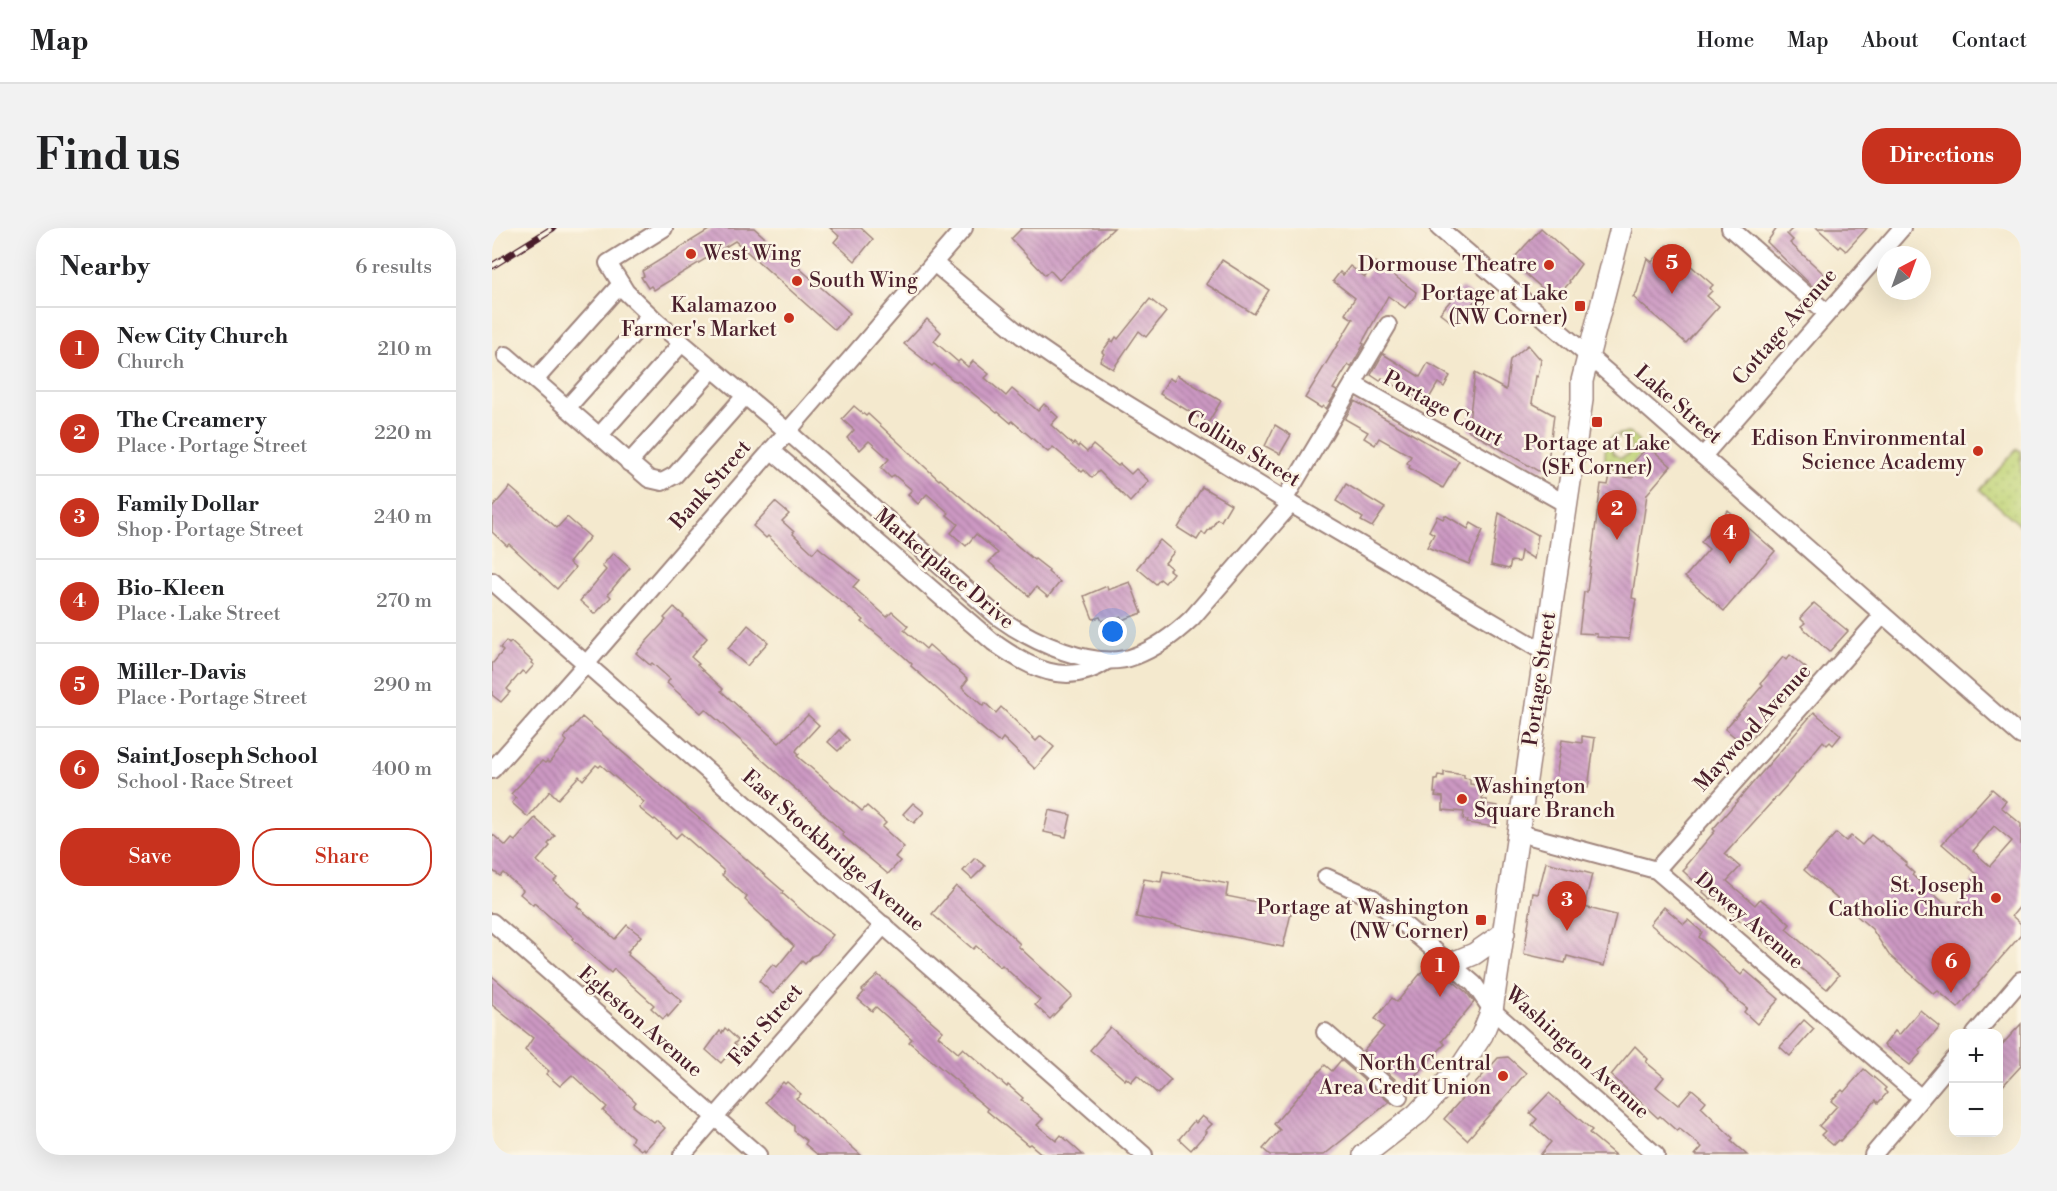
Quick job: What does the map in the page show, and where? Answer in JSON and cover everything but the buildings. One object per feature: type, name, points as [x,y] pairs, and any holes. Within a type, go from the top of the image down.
[{"type":"main road","name":"Portage Street","points":[[1364,1155],[1417,1114],[1461,1067],[1482,1035],[1492,1010],[1582,400],[1582,381],[1621,228]]},
{"type":"main road","points":[[1450,964],[1474,954],[1504,933]]},
{"type":"street","points":[[535,380],[621,284],[608,263],[664,228]]},
{"type":"street","name":"Bank Street","points":[[492,770],[964,228]]},
{"type":"street","name":"Lake Street","points":[[1439,228],[1703,456],[2021,736]]},
{"type":"street","points":[[1730,228],[1827,314]]},
{"type":"street","name":"Cottage Avenue","points":[[1703,456],[1902,228]]},
{"type":"street","name":"Collins Street","points":[[934,263],[1046,354],[1287,502],[1544,652]]},
{"type":"street","name":"Marketplace Drive","points":[[621,284],[626,292],[681,344],[787,431],[998,618],[1037,642],[1060,650],[1107,661],[1133,657],[1174,635],[1192,618],[1287,502]]},
{"type":"street","points":[[567,408],[650,315]]},
{"type":"street","points":[[1353,384],[1388,325]]},
{"type":"street","points":[[599,436],[681,344]]},
{"type":"street","points":[[506,356],[629,463],[649,479],[662,482],[675,474],[745,396]]},
{"type":"street","points":[[629,463],[711,369]]},
{"type":"street","name":"Portage Court","points":[[1287,502],[1353,384],[1566,504]]},
{"type":"street","name":"Marketplace Drive","points":[[771,450],[993,642],[1021,661],[1049,672],[1079,674],[1093,670],[1107,661]]},
{"type":"street","name":"East Stockbridge Avenue","points":[[492,581],[1144,1155]]},
{"type":"street","name":"Maywood Avenue","points":[[1656,870],[1883,615]]},
{"type":"street","name":"Dewey Avenue","points":[[1519,833],[1656,870],[1921,1098]]},
{"type":"street","name":"Washington Avenue","points":[[1326,877],[1373,898],[1474,984],[1492,1010],[1656,1155]]},
{"type":"street","name":"Egleston Avenue","points":[[492,922],[758,1155]]},
{"type":"street","name":"Fair Street","points":[[682,1155],[884,925]]},
{"type":"street","points":[[1980,1029],[2021,980]]},
{"type":"street","points":[[1325,1032],[1399,1098]]},
{"type":"street","points":[[1873,1155],[1949,1064]]},
{"type":"green space","points":[[1628,433],[1636,437],[1644,452],[1633,468],[1618,470],[1605,461],[1606,446],[1615,435],[1616,439],[1611,446],[1613,453],[1620,458],[1628,455],[1631,449],[1629,442],[1625,438],[1620,438],[1618,434]]},
{"type":"green space","points":[[2017,449],[2021,451],[2021,526],[1980,490]]},
{"type":"railway","points":[[492,266],[553,228]]},
{"type":"place","name":"West Wing","points":[[691,254]]},
{"type":"place","name":"Dormouse Theatre","points":[[1549,265]]},
{"type":"place","name":"South Wing","points":[[797,281]]},
{"type":"place","name":"Miller-Davis","points":[[1672,294]]},
{"type":"place","name":"Portage at Lake (NW Corner)","points":[[1580,306]]},
{"type":"place","name":"Kalamazoo Farmer's Market","points":[[789,318]]},
{"type":"place","name":"Portage at Lake (SE Corner)","points":[[1597,422]]},
{"type":"place","name":"Edison Environmental Science Academy","points":[[1978,451]]},
{"type":"place","name":"The Creamery","points":[[1617,540]]},
{"type":"place","name":"Bio-Kleen","points":[[1730,564]]},
{"type":"place","name":"Washington Square Branch","points":[[1462,799]]},
{"type":"place","name":"St. Joseph Catholic Church","points":[[1996,898]]},
{"type":"place","name":"Portage at Washington (NW Corner)","points":[[1481,920]]},
{"type":"place","name":"Family Dollar","points":[[1567,931]]},
{"type":"place","name":"Saint Joseph School","points":[[1951,993]]},
{"type":"place","name":"New City Church","points":[[1440,997]]},
{"type":"place","name":"North Central Area Credit Union","points":[[1503,1076]]}]
